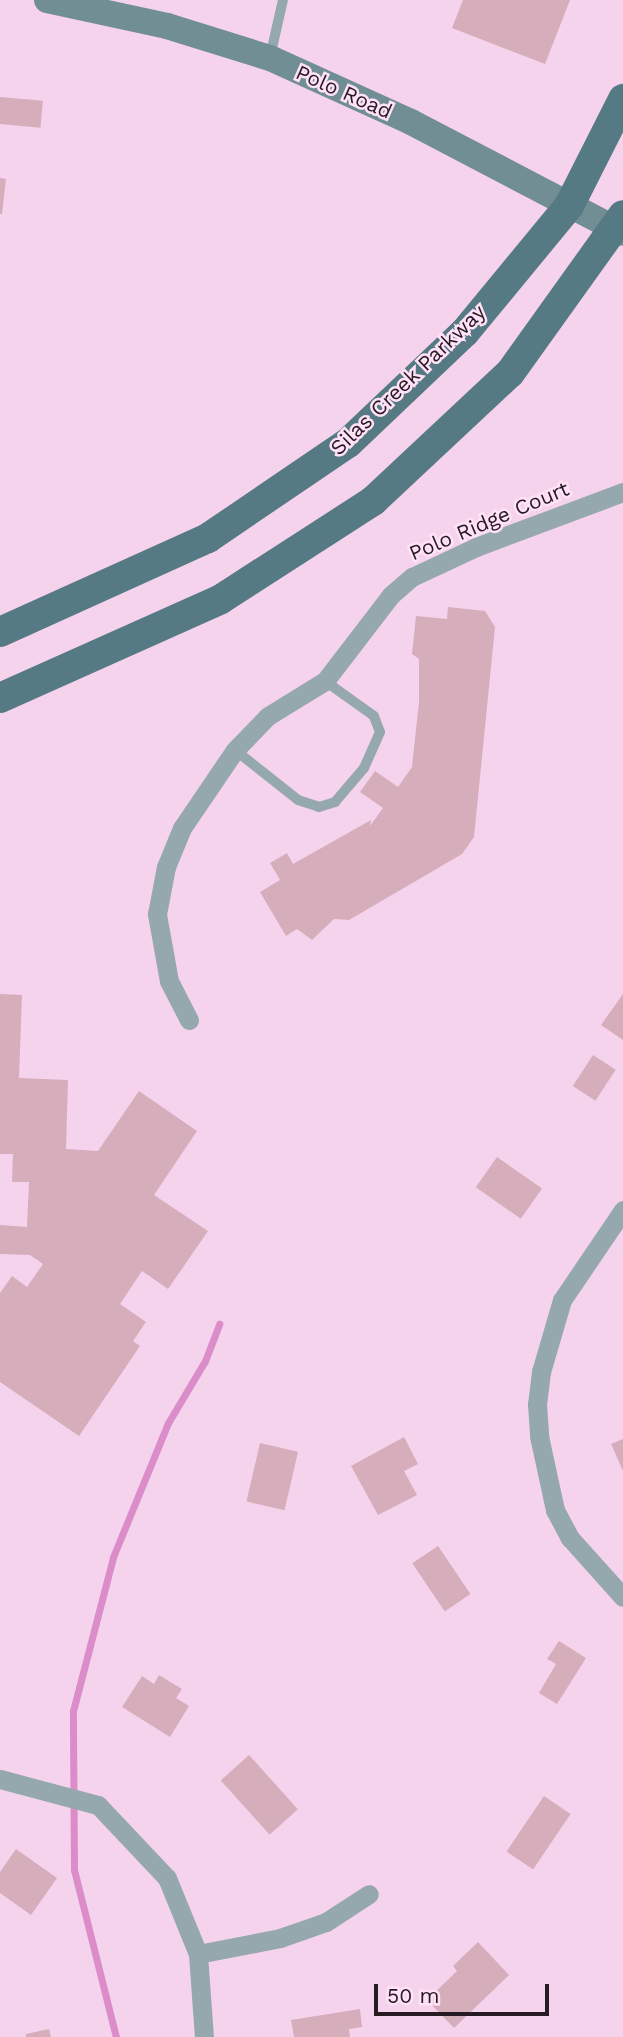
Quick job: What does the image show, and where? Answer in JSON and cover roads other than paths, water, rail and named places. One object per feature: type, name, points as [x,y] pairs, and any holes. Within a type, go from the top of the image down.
[{"type":"main road","name":"Polo Road","points":[[47,0],[167,26],[270,58],[496,165],[623,233]]},
{"type":"main road","name":"Silas Creek Parkway","points":[[0,632],[208,538],[348,443],[465,332],[569,206],[623,99]]},
{"type":"main road","points":[[0,698],[221,599],[373,501],[510,373],[623,215]]},
{"type":"street","name":"Polo Ridge Court","points":[[188,1020],[169,981],[160,947],[159,902],[166,867],[182,828],[235,750],[268,716],[325,681],[391,595],[411,577],[476,547],[623,492]]},
{"type":"street","points":[[623,1210],[554,1320],[537,1404],[555,1510],[570,1538],[623,1597]]},
{"type":"street","points":[[0,1779],[98,1805],[167,1878],[198,1954],[204,2037]]},
{"type":"street","points":[[198,1954],[279,1938],[326,1922],[369,1894]]},
{"type":"lane","points":[[270,58],[283,0]]},
{"type":"lane","points":[[235,750],[298,800],[319,807],[335,802],[364,768],[380,732],[374,716],[325,681]]},
{"type":"waterway","points":[[116,2037],[74,1870],[73,1711],[113,1557],[168,1423],[205,1361],[219,1324]]}]
